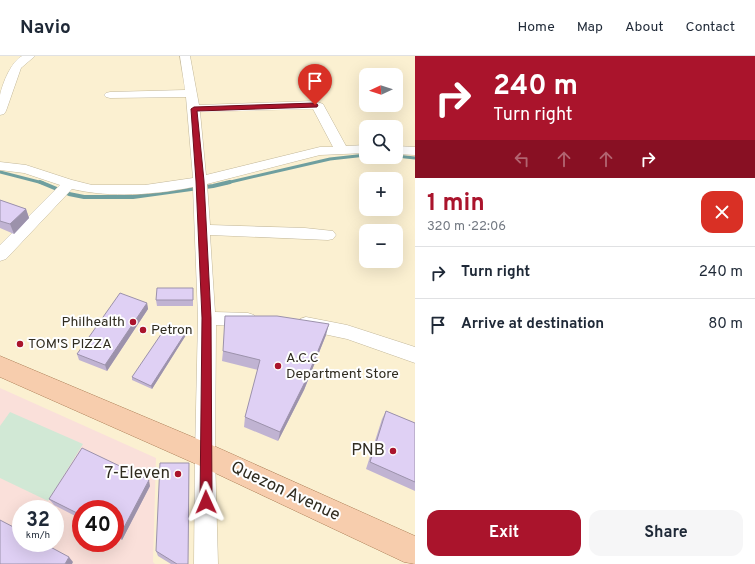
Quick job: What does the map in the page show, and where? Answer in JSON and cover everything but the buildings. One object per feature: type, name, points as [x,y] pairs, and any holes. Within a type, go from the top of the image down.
[{"type":"main road","name":"Quezon Avenue","points":[[0,366],[205,455],[415,551]]},
{"type":"street","points":[[0,111],[16,67],[21,61],[30,56]]},
{"type":"street","points":[[185,56],[194,109],[200,181],[207,318],[205,455],[206,564]]},
{"type":"street","points":[[110,95],[191,94]]},
{"type":"street","points":[[194,109],[315,105],[319,107],[342,149]]},
{"type":"street","points":[[0,166],[26,169],[64,188],[145,190],[200,181],[320,151],[359,149]]},
{"type":"street","points":[[403,150],[415,151]]},
{"type":"street","points":[[0,256],[64,188]]},
{"type":"street","points":[[203,230],[328,235]]},
{"type":"street","points":[[207,318],[264,320]]},
{"type":"street","points":[[290,322],[348,332],[415,355]]},
{"type":"shaded area","points":[[0,388],[156,458],[153,562],[155,564],[0,564]]},
{"type":"green space","points":[[10,412],[83,444],[49,500],[0,478],[0,426]]},
{"type":"waterway","points":[[226,183],[330,159],[359,156]]},
{"type":"waterway","points":[[403,157],[415,158]]},
{"type":"waterway","points":[[0,172],[41,183]]},
{"type":"waterway","points":[[41,183],[69,194],[84,197],[133,197],[213,186],[230,182]]},
{"type":"place","name":"Philhealth","points":[[133,322]]},
{"type":"place","name":"Petron","points":[[143,330]]},
{"type":"place","name":"TOM'S PIZZA","points":[[20,344]]},
{"type":"place","name":"A.C.C Department Store","points":[[278,366]]},
{"type":"place","name":"PNB","points":[[393,451]]},
{"type":"place","name":"7-Eleven","points":[[178,474]]},
{"type":"route","points":[[206,502],[205,455],[207,318],[200,181],[194,109],[315,105]]}]
